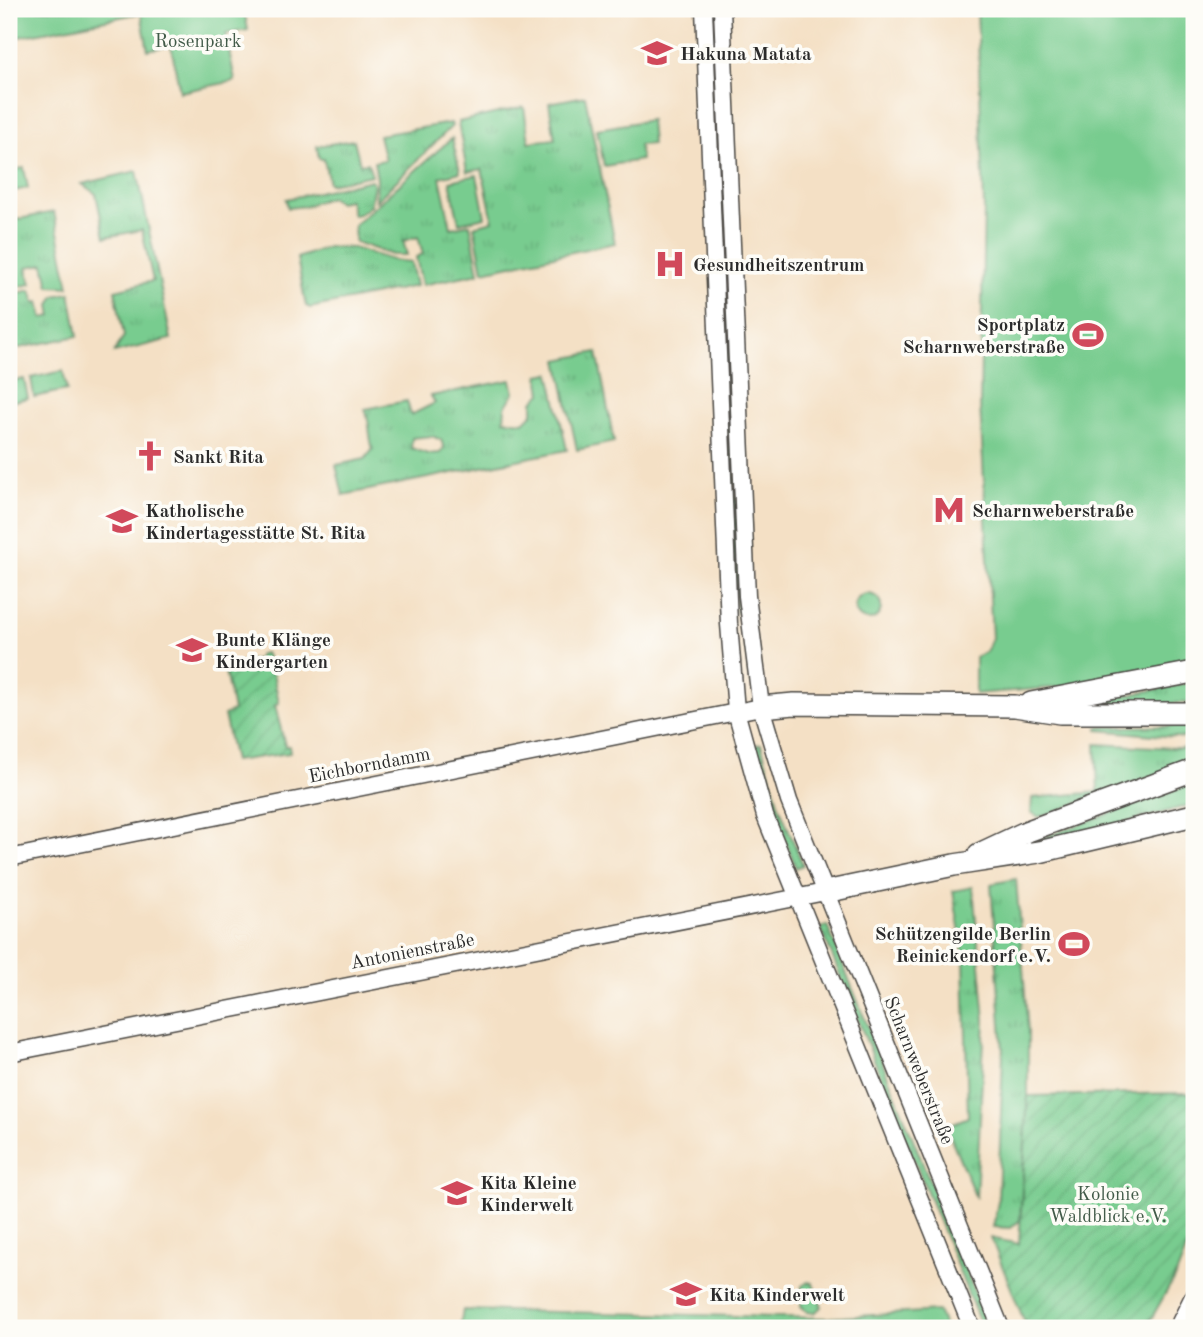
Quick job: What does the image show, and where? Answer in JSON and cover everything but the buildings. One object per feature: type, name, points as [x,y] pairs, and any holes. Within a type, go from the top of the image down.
[{"type":"highway","points":[[1015,706],[1194,672]]},
{"type":"highway","points":[[761,707],[794,704],[1015,706],[1060,713],[1194,713]]},
{"type":"highway","points":[[954,865],[1028,831],[1194,770]]},
{"type":"highway","points":[[825,892],[954,865],[1039,852],[1194,815]]},
{"type":"highway","points":[[1186,1320],[1194,1300]]},
{"type":"main road","points":[[722,9],[704,10],[729,624],[736,711],[756,789],[972,1328]]},
{"type":"main road","name":"Scharnweberstraße","points":[[722,9],[747,596],[761,707],[789,801],[1001,1328]]},
{"type":"main road","points":[[736,711],[761,707]]},
{"type":"main road","name":"Eichborndamm","points":[[9,858],[736,711]]},
{"type":"main road","name":"Antonienstraße","points":[[9,1053],[825,892]]},
{"type":"green space","name":"Rosenpark","points":[[9,9],[244,9],[248,30],[226,34],[235,81],[180,92],[171,45],[148,50],[141,13],[9,39]]},
{"type":"green space","name":"Sportplatz Scharnweberstraße","points":[[977,9],[1194,9],[1194,661],[1087,685],[975,694],[975,657],[986,652],[992,638],[980,404],[984,206]]},
{"type":"green space","points":[[717,47],[726,253],[720,255],[711,48]]},
{"type":"green space","points":[[585,96],[615,243],[483,271],[474,226],[493,221],[482,169],[467,172],[458,122],[524,107],[529,142],[555,139],[549,103]]},
{"type":"green space","points":[[650,120],[652,144],[639,145],[641,160],[604,166],[597,129]]},
{"type":"green space","points":[[451,123],[452,126],[376,201],[377,179],[374,162],[385,160],[379,135]]},
{"type":"green space","points":[[452,138],[460,172],[440,177],[451,228],[470,224],[479,273],[422,285],[416,257],[423,254],[418,237],[403,241],[407,255],[392,255],[355,242],[354,225]]},
{"type":"green space","points":[[354,140],[360,164],[368,163],[372,175],[329,184],[324,159],[319,159],[317,146]]},
{"type":"green space","points":[[24,168],[28,188],[9,192],[9,171]]},
{"type":"green space","points":[[137,171],[171,339],[114,353],[124,336],[115,290],[153,281],[142,230],[105,237],[96,194],[82,184]]},
{"type":"green space","points":[[477,175],[485,217],[459,223],[450,181]]},
{"type":"green space","points":[[372,180],[374,184],[370,206],[359,214],[353,215],[349,200],[338,202],[330,197],[306,206],[288,208],[286,199]]},
{"type":"green space","points":[[54,212],[69,287],[49,286],[44,264],[27,267],[31,284],[9,289],[9,221]]},
{"type":"green space","points":[[328,247],[353,248],[392,260],[411,262],[416,286],[310,308],[306,306],[297,258]]},
{"type":"green space","points":[[31,290],[35,303],[39,302],[43,318],[52,316],[50,305],[55,296],[70,293],[78,336],[9,350],[9,295]]},
{"type":"green space","points":[[728,316],[735,485],[730,485],[723,317]]},
{"type":"green space","points":[[597,352],[614,442],[577,450],[558,360]]},
{"type":"green space","points":[[63,371],[67,390],[34,397],[31,378]]},
{"type":"green space","points":[[550,373],[567,450],[343,495],[336,465],[365,459],[373,449],[365,409],[407,401],[411,415],[435,403],[431,396],[511,380],[514,393],[505,407],[504,420],[524,422],[533,413],[533,402],[542,393],[539,375]],"holes":[[[432,436],[441,440],[444,448],[440,453],[428,454],[411,448],[412,438]]]},
{"type":"green space","points":[[24,379],[28,398],[9,402],[9,382]]},
{"type":"green space","points":[[730,496],[736,496],[740,610],[737,613]]},
{"type":"green space","points":[[868,594],[877,598],[881,607],[877,616],[868,620],[859,616],[855,607],[859,598]]},
{"type":"green space","points":[[265,653],[272,668],[279,703],[275,705],[285,746],[289,746],[290,753],[234,761],[224,715],[233,711],[224,666],[258,659],[260,654]]},
{"type":"green space","points":[[1194,682],[1194,703],[1088,703]]},
{"type":"green space","points":[[1194,726],[1194,737],[1187,738],[1098,730],[1098,727]]},
{"type":"green space","points":[[761,744],[779,806],[803,865],[796,868],[773,807],[755,745]]},
{"type":"green space","points":[[1096,744],[1194,749],[1194,762],[1039,817],[1031,812],[1032,798],[1098,792]]},
{"type":"green space","points":[[1194,783],[1194,804],[1089,833],[1028,843]]},
{"type":"green space","points":[[1016,879],[1028,1032],[1028,1096],[1020,1220],[1011,1228],[993,1227],[998,1202],[1003,1052],[991,884]]},
{"type":"green space","points":[[973,887],[985,1020],[976,1198],[946,1126],[968,1117],[964,958],[953,891]]},
{"type":"green space","points":[[827,925],[989,1328],[982,1328],[821,928]]},
{"type":"green space","name":"Kolonie Waldblick e.V.","points":[[1194,1095],[1194,1229],[1177,1273],[1146,1328],[1027,1328],[991,1238],[1019,1244],[1028,1096]]},
{"type":"green space","points":[[808,1282],[813,1283],[822,1307],[814,1313],[807,1312],[801,1306],[802,1286]]},
{"type":"green space","points":[[463,1310],[826,1318],[938,1311],[945,1328],[460,1328]]},
{"type":"place","name":"Hakuna Matata","points":[[657,53]]},
{"type":"place","name":"Gesundheitszentrum","points":[[670,264]]},
{"type":"place","name":"Sportplatz Scharnweberstraße","points":[[1088,335]]},
{"type":"place","name":"Sankt Rita","points":[[150,456]]},
{"type":"place","name":"Scharnweberstraße","points":[[949,510]]},
{"type":"place","name":"Katholische Kindertagesstätte St. Rita","points":[[122,521]]},
{"type":"place","name":"Bunte Klänge Kindergarten","points":[[192,650]]},
{"type":"place","name":"Schützengilde Berlin Reinickendorf e.V.","points":[[1074,944]]},
{"type":"place","name":"Kita Kleine Kinderwelt","points":[[457,1193]]},
{"type":"place","name":"Kita Kinderwelt","points":[[686,1294]]}]
